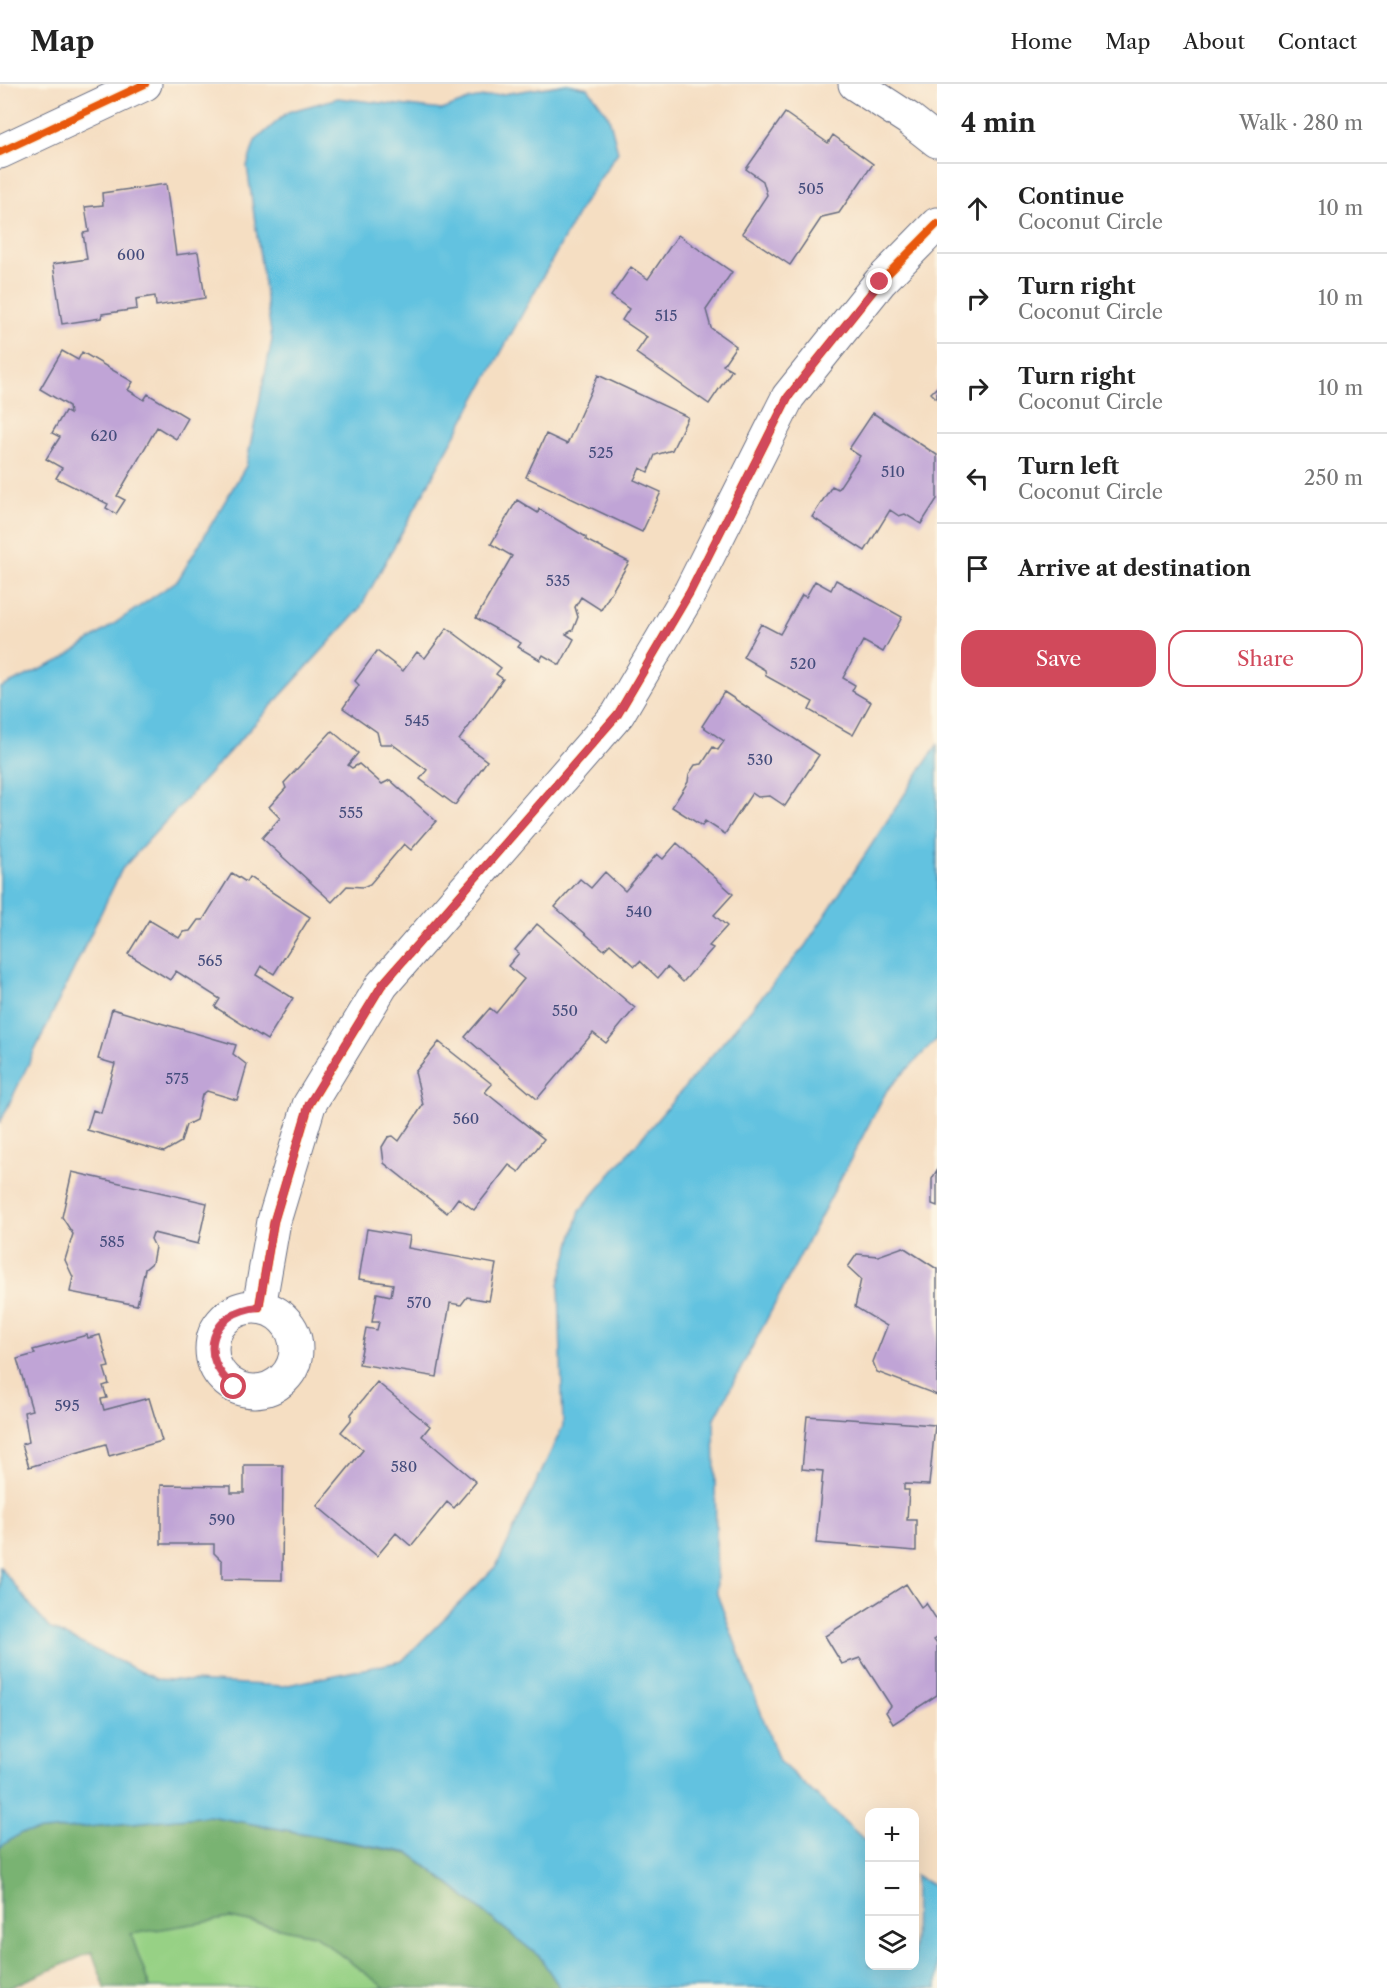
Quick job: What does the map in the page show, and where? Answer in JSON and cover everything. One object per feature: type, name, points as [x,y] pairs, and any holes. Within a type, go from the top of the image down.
[{"type":"street","points":[[0,152],[145,84]]},
{"type":"street","points":[[855,84],[909,119],[937,141]]},
{"type":"street","points":[[259,1307],[274,1221],[309,1104],[382,985],[618,714],[690,592],[788,397],[880,282],[937,224]]},
{"type":"green space","points":[[210,1816],[410,1854],[540,1957],[560,1988],[385,1988],[314,1935],[230,1918],[131,1934],[150,1988],[105,1988],[92,1952],[9,1988],[0,1988],[0,1847],[21,1833]]},
{"type":"green space","points":[[230,1918],[314,1935],[385,1988],[150,1988],[130,1933]]},
{"type":"water","points":[[567,84],[588,88],[609,117],[618,152],[583,204],[359,610],[122,869],[0,1123],[0,688],[61,660],[178,580],[246,466],[272,340],[247,166],[255,141],[288,112],[338,98],[442,110],[471,99]]},
{"type":"water","points":[[937,745],[937,1039],[887,1090],[714,1420],[717,1594],[779,1761],[865,1840],[865,1970],[919,1970],[919,1877],[937,1888],[937,1988],[560,1988],[540,1957],[410,1853],[210,1816],[21,1833],[0,1847],[0,1567],[49,1628],[156,1679],[283,1686],[402,1661],[497,1565],[563,1426],[559,1284],[580,1210],[805,946]]},
{"type":"building","points":[[785,113],[828,143],[833,135],[873,164],[839,213],[822,217],[790,265],[742,233],[767,195],[763,181],[746,169]]},
{"type":"building","points":[[166,184],[176,255],[198,252],[205,298],[156,306],[155,296],[136,299],[137,309],[102,314],[101,318],[62,324],[53,264],[87,259],[83,233],[89,232],[85,207],[103,205],[102,193]]},
{"type":"building","points":[[678,235],[732,272],[706,310],[711,328],[736,346],[723,365],[732,370],[709,404],[636,353],[647,337],[622,320],[629,309],[611,296],[631,267],[648,279]]},
{"type":"building","points":[[62,351],[78,360],[82,352],[133,382],[128,390],[144,400],[148,394],[188,418],[176,439],[157,427],[117,496],[125,500],[116,514],[106,508],[108,504],[56,478],[62,468],[46,459],[60,437],[52,433],[65,411],[70,414],[69,406],[40,389]]},
{"type":"building","points":[[598,375],[688,417],[672,450],[655,455],[648,472],[640,468],[634,480],[661,492],[642,532],[526,477],[546,434],[567,444]]},
{"type":"building","points":[[937,387],[937,399],[931,393]]},
{"type":"building","points":[[873,413],[937,455],[937,499],[921,524],[905,514],[899,516],[890,510],[865,551],[812,517],[832,486],[838,489],[860,456],[849,449]]},
{"type":"building","points":[[517,500],[538,513],[539,509],[586,537],[586,540],[629,562],[601,610],[581,597],[575,607],[578,617],[573,630],[566,634],[574,639],[560,665],[543,655],[540,660],[518,647],[521,643],[476,618],[512,556],[491,544]]},
{"type":"building","points":[[836,580],[902,617],[883,652],[863,641],[843,678],[855,685],[852,691],[871,702],[853,735],[809,710],[813,702],[766,676],[765,670],[743,657],[761,624],[780,634],[802,595],[806,597],[815,581],[831,590]]},
{"type":"building","points":[[447,628],[501,668],[496,674],[503,679],[459,740],[487,761],[455,805],[420,779],[427,770],[392,744],[380,744],[377,732],[343,708],[359,685],[355,681],[377,651],[403,671],[417,652],[425,658]]},
{"type":"building","points":[[724,692],[819,755],[785,806],[770,796],[758,797],[752,793],[725,834],[705,821],[702,826],[672,807],[688,782],[689,774],[695,765],[702,764],[713,747],[718,750],[724,741],[702,726]]},
{"type":"building","points":[[332,731],[358,753],[348,765],[352,768],[359,764],[382,784],[390,780],[436,821],[411,850],[404,844],[370,884],[363,887],[347,886],[332,902],[262,838],[280,818],[269,807],[286,788],[284,783]]},
{"type":"building","points":[[677,843],[733,894],[714,915],[727,926],[709,946],[713,948],[683,982],[667,967],[658,978],[640,961],[635,966],[610,944],[604,950],[555,907],[580,879],[591,888],[605,872],[625,891],[657,854],[663,859]]},
{"type":"building","points":[[232,873],[246,882],[249,877],[310,917],[274,974],[261,966],[256,975],[293,998],[267,1040],[215,1007],[220,999],[176,971],[170,980],[128,954],[149,920],[179,938],[183,932],[190,931],[198,920],[203,920]]},
{"type":"building","points":[[537,924],[635,1008],[606,1043],[593,1033],[537,1099],[465,1037],[490,1008],[496,1013],[524,979],[508,966],[519,953],[515,950]]},
{"type":"building","points":[[112,1009],[236,1045],[233,1054],[247,1065],[237,1100],[207,1091],[202,1095],[196,1120],[186,1125],[181,1142],[164,1152],[87,1130],[93,1110],[101,1113],[115,1064],[98,1059]]},
{"type":"building","points":[[439,1042],[492,1084],[485,1092],[544,1139],[519,1172],[509,1165],[474,1210],[458,1198],[447,1213],[384,1163],[382,1147],[388,1137],[393,1136],[399,1141],[423,1105],[415,1072]]},
{"type":"building","points":[[937,1170],[937,1206],[932,1204],[932,1179]]},
{"type":"building","points":[[72,1172],[207,1203],[198,1244],[153,1233],[151,1239],[155,1247],[152,1263],[145,1269],[137,1305],[70,1292],[73,1277],[65,1260],[73,1234],[62,1217]]},
{"type":"building","points":[[367,1229],[410,1236],[408,1248],[496,1264],[489,1301],[467,1297],[461,1305],[450,1303],[437,1377],[359,1364],[366,1328],[377,1330],[379,1322],[372,1322],[377,1293],[391,1296],[393,1284],[359,1279]]},
{"type":"building","points":[[903,1247],[937,1269],[937,1395],[877,1372],[873,1362],[887,1326],[855,1307],[861,1279],[848,1267],[857,1254],[878,1256]]},
{"type":"building","points":[[87,1335],[88,1338],[100,1335],[109,1367],[104,1368],[109,1384],[103,1386],[107,1398],[101,1399],[104,1410],[149,1398],[162,1441],[109,1456],[106,1444],[29,1467],[22,1444],[29,1442],[24,1412],[32,1410],[17,1359],[35,1354],[33,1350]]},
{"type":"building","points":[[377,1382],[430,1426],[422,1436],[476,1482],[454,1508],[447,1502],[411,1546],[396,1533],[377,1556],[317,1506],[363,1450],[341,1432],[351,1420],[351,1414]]},
{"type":"building","points":[[807,1416],[935,1425],[929,1485],[904,1484],[904,1490],[909,1490],[907,1520],[916,1520],[916,1551],[816,1543],[823,1471],[802,1469]]},
{"type":"building","points":[[244,1465],[283,1465],[282,1580],[222,1579],[222,1561],[214,1553],[214,1544],[161,1544],[161,1485],[231,1486],[231,1493],[244,1493]]},
{"type":"building","points":[[906,1584],[921,1607],[926,1603],[937,1620],[937,1638],[934,1640],[937,1644],[937,1695],[893,1724],[886,1712],[891,1706],[860,1658],[842,1664],[825,1636]]},
{"type":"cycle path","points":[[0,152],[145,84]]},
{"type":"cycle path","points":[[259,1307],[274,1221],[309,1105],[382,985],[618,714],[690,592],[788,397],[880,282],[937,224]]},
{"type":"route","points":[[234,1387],[222,1376],[214,1362],[212,1345],[218,1329],[228,1316],[243,1309],[259,1307],[274,1221],[309,1104],[382,985],[618,714],[690,592],[788,397],[880,282]]}]
